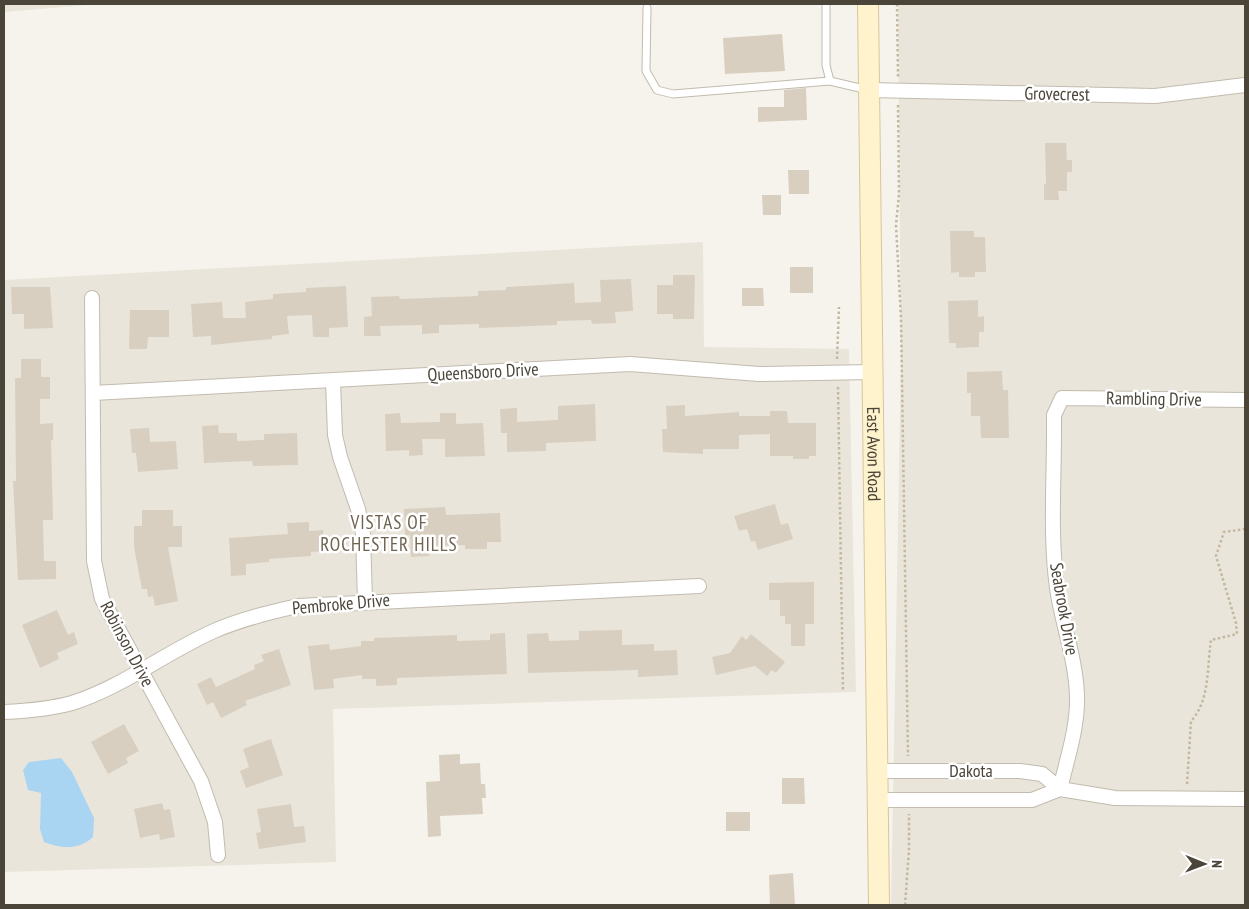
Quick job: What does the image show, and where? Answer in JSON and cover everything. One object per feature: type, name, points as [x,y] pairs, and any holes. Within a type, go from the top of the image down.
[{"type":"main road","name":"East Avon Road","points":[[868,4],[879,905]]},
{"type":"street","name":"Grovecrest","points":[[868,90],[1155,96],[1245,85]]},
{"type":"street","name":"Robinson Drive","points":[[92,298],[94,561],[102,599],[201,781],[215,822],[218,856]]},
{"type":"street","name":"Queensboro Drive","points":[[93,393],[630,364],[759,374],[872,372]]},
{"type":"street","points":[[333,381],[338,450],[358,509],[363,534],[366,601]]},
{"type":"street","name":"Rambling Drive","points":[[1062,398],[1245,400]]},
{"type":"street","name":"Seabrook Drive","points":[[1060,789],[1074,727],[1077,697],[1074,665],[1057,590],[1054,559],[1054,415],[1062,398]]},
{"type":"street","name":"Pembroke Drive","points":[[4,712],[28,711],[71,703],[141,671],[214,631],[263,613],[298,606],[366,601],[699,586]]},
{"type":"street","name":"Dakota","points":[[877,771],[1020,770],[1042,774],[1060,789],[1115,798],[1245,799]]},
{"type":"street","name":"Dakota","points":[[878,800],[1032,800],[1060,789]]},
{"type":"lane","points":[[826,4],[826,65],[830,81]]},
{"type":"lane","points":[[647,8],[646,71],[657,90],[673,94],[830,81],[868,90]]},
{"type":"path","points":[[897,4],[899,194],[896,224],[901,318],[908,771]]},
{"type":"path","points":[[839,307],[837,372],[843,692]]},
{"type":"path","points":[[1186,799],[1191,721],[1198,713],[1206,686],[1211,640],[1237,634],[1236,623],[1216,556],[1224,532],[1245,529]]},
{"type":"path","points":[[905,905],[909,850],[909,800]]},
{"type":"shaded area","points":[[4,4],[100,4],[4,12]]},
{"type":"shaded area","points":[[898,4],[1245,4],[1245,905],[891,905],[901,363]]},
{"type":"shaded area","name":"VISTAS OF ROCHESTER HILLS","points":[[703,242],[704,347],[849,349],[856,692],[333,709],[336,862],[4,872],[4,280]]},
{"type":"water","points":[[61,758],[72,772],[94,818],[93,837],[82,844],[70,847],[44,842],[40,829],[41,793],[28,790],[23,770],[29,762]]},
{"type":"building","points":[[782,34],[785,71],[725,74],[723,38]]},
{"type":"building","points":[[806,88],[807,120],[758,122],[758,107],[784,107],[784,90]]},
{"type":"building","points":[[1045,143],[1066,143],[1067,160],[1072,160],[1072,172],[1067,172],[1067,191],[1058,191],[1059,200],[1044,200],[1044,184],[1046,184]]},
{"type":"building","points":[[788,170],[809,170],[809,194],[789,194]]},
{"type":"building","points":[[762,195],[781,195],[781,215],[763,215]]},
{"type":"building","points":[[950,231],[974,231],[974,237],[985,237],[986,272],[975,272],[975,277],[959,277],[959,272],[951,273]]},
{"type":"building","points":[[790,267],[813,267],[813,293],[790,293]]},
{"type":"building","points":[[673,275],[695,275],[694,319],[673,319],[673,314],[657,314],[657,285],[673,285]]},
{"type":"building","points":[[631,279],[633,311],[615,312],[616,323],[592,324],[591,320],[557,321],[557,325],[479,328],[479,324],[439,325],[439,333],[422,334],[422,325],[380,326],[381,336],[364,336],[364,317],[372,316],[371,297],[399,296],[400,299],[478,296],[478,291],[506,290],[506,287],[574,283],[575,303],[601,302],[600,280]]},
{"type":"building","points":[[346,286],[348,327],[329,328],[329,337],[313,337],[312,315],[287,316],[289,334],[272,336],[272,339],[211,345],[211,336],[193,337],[191,304],[222,302],[223,318],[246,318],[245,302],[273,299],[273,294],[306,292],[306,288]]},
{"type":"building","points":[[11,287],[50,287],[53,328],[24,329],[24,314],[12,314]]},
{"type":"building","points":[[742,288],[763,288],[764,306],[742,306]]},
{"type":"building","points":[[978,300],[978,317],[984,316],[984,332],[979,332],[979,347],[956,348],[956,343],[949,343],[948,301]]},
{"type":"building","points":[[130,310],[169,310],[169,337],[148,337],[147,349],[129,349]]},
{"type":"building","points":[[21,359],[41,359],[41,377],[50,377],[50,399],[40,399],[40,424],[53,423],[53,440],[51,440],[53,520],[43,520],[44,561],[56,561],[56,579],[18,580],[13,481],[16,481],[15,378],[21,378]]},
{"type":"building","points":[[1002,371],[1003,390],[1008,390],[1009,438],[981,438],[980,416],[971,416],[971,393],[967,393],[967,372]]},
{"type":"building","points":[[595,404],[596,441],[546,443],[546,451],[507,452],[507,433],[501,433],[500,409],[517,408],[517,422],[558,420],[558,406]]},
{"type":"building","points":[[685,405],[685,416],[739,412],[739,416],[770,416],[770,411],[787,411],[788,423],[816,423],[816,456],[809,456],[809,459],[793,459],[793,456],[770,456],[770,434],[739,435],[739,449],[703,449],[703,454],[663,452],[662,429],[667,429],[666,406]]},
{"type":"building","points":[[400,413],[401,423],[440,422],[440,413],[456,413],[456,424],[483,423],[485,456],[445,457],[445,439],[422,439],[423,455],[409,456],[409,450],[386,451],[385,414]]},
{"type":"building","points":[[218,425],[219,433],[237,433],[237,441],[264,440],[264,434],[297,433],[298,465],[253,466],[252,461],[204,463],[202,426]]},
{"type":"building","points":[[149,428],[150,442],[176,441],[178,469],[138,472],[136,453],[132,453],[130,429]]},
{"type":"building","points":[[775,504],[781,525],[788,523],[793,539],[758,550],[755,541],[751,542],[747,529],[739,531],[734,516]]},
{"type":"building","points":[[445,507],[446,515],[500,513],[501,542],[487,542],[487,549],[465,549],[465,545],[428,546],[429,556],[411,557],[410,535],[405,535],[404,509]]},
{"type":"building","points":[[142,510],[173,510],[173,526],[182,526],[182,547],[168,547],[178,601],[155,606],[153,596],[148,597],[147,589],[142,589],[134,547],[134,526],[142,526]]},
{"type":"building","points":[[309,522],[309,531],[323,530],[325,551],[311,552],[311,556],[269,559],[269,562],[246,564],[246,575],[231,576],[229,538],[288,534],[287,523]]},
{"type":"building","points":[[814,582],[814,624],[805,624],[805,646],[791,646],[791,624],[785,624],[785,616],[780,616],[780,600],[769,600],[769,583]]},
{"type":"building","points":[[57,610],[68,635],[74,632],[78,644],[57,653],[59,659],[40,668],[22,625]]},
{"type":"building","points":[[622,630],[622,645],[654,644],[654,651],[677,650],[678,675],[638,677],[638,670],[528,673],[527,634],[548,633],[549,641],[579,640],[579,631]]},
{"type":"building","points":[[505,633],[507,674],[397,678],[397,685],[376,686],[376,679],[362,679],[362,675],[333,679],[334,688],[314,690],[308,646],[329,644],[330,650],[361,646],[361,641],[374,641],[374,638],[457,635],[457,641],[490,640],[490,634]]},
{"type":"building","points":[[751,634],[785,662],[776,673],[772,670],[767,676],[755,666],[716,675],[712,657],[730,653],[742,636],[746,640]]},
{"type":"building","points":[[279,649],[291,685],[245,701],[247,705],[221,718],[213,702],[207,705],[197,684],[211,677],[216,687],[255,669],[254,665],[264,661],[261,655]]},
{"type":"building","points":[[124,724],[139,751],[126,758],[128,763],[108,774],[91,742]]},
{"type":"building","points":[[271,739],[283,775],[246,788],[240,771],[249,767],[243,749]]},
{"type":"building","points":[[460,754],[460,764],[480,763],[481,784],[485,784],[486,798],[482,798],[483,814],[440,816],[441,836],[428,837],[426,782],[440,781],[439,755]]},
{"type":"building","points":[[782,778],[804,778],[805,804],[782,804]]},
{"type":"building","points":[[162,803],[164,810],[170,809],[175,837],[160,840],[159,834],[140,838],[134,809]]},
{"type":"building","points":[[291,804],[294,827],[304,826],[306,842],[259,849],[256,833],[261,832],[257,809]]},
{"type":"building","points":[[726,812],[750,812],[750,831],[726,831]]},
{"type":"building","points":[[793,873],[795,905],[770,905],[769,875]]},
{"type":"district","name":"VISTAS OF ROCHESTER HILLS","points":[[389,533]]}]
